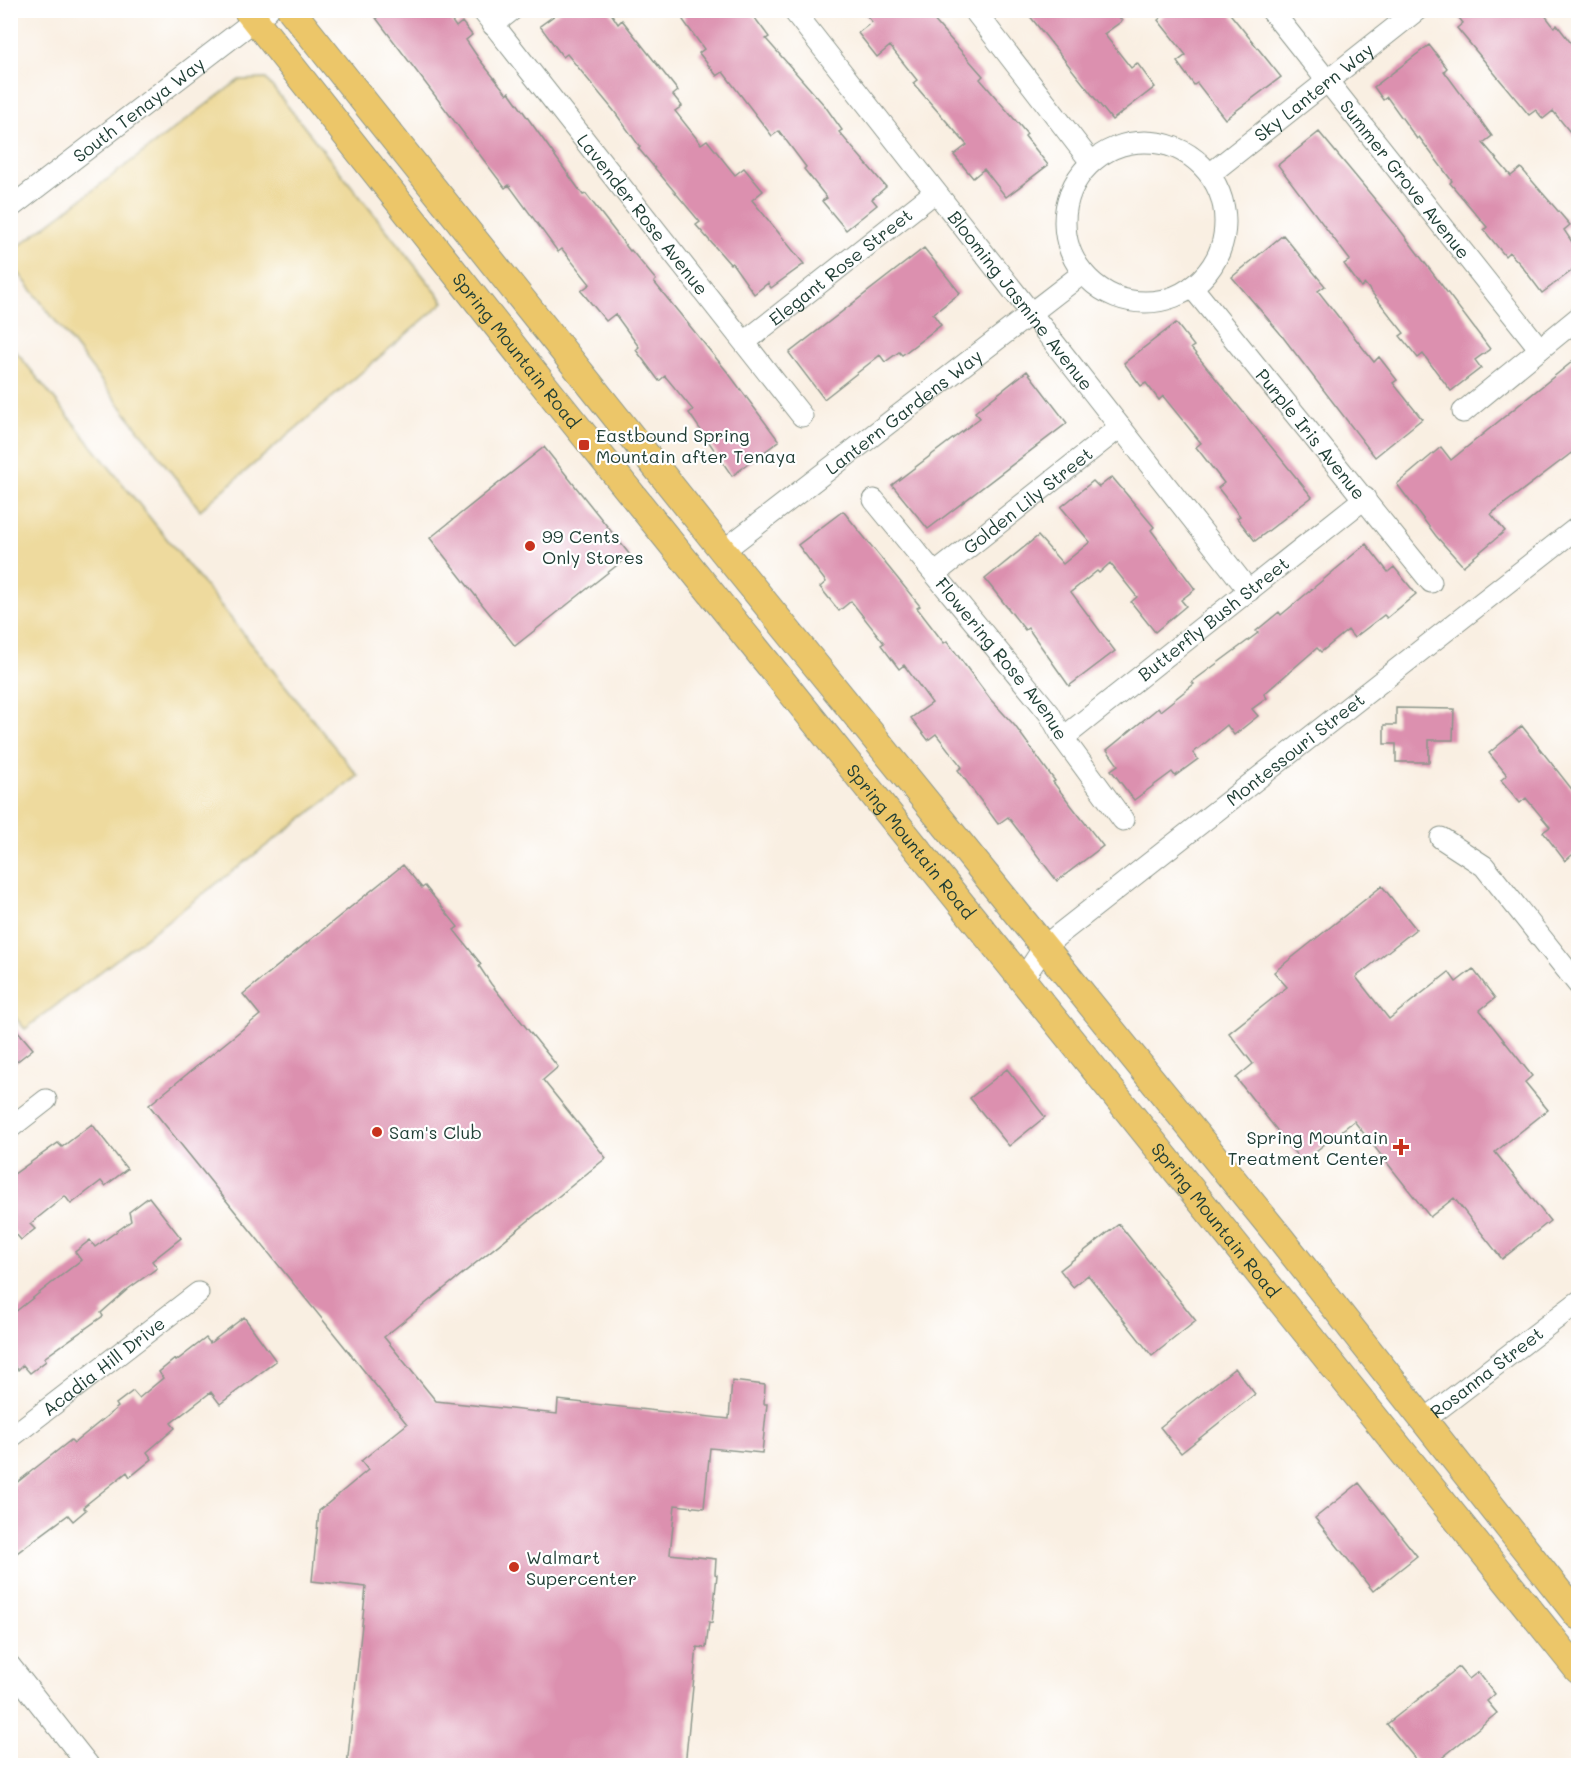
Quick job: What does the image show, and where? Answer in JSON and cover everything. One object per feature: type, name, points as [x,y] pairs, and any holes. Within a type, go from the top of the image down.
[{"type":"main road","name":"Spring Mountain Road","points":[[291,10],[1578,1616]]},
{"type":"main road","name":"Spring Mountain Road","points":[[256,14],[551,394],[1578,1670]]},
{"type":"main road","points":[[551,394],[620,454],[699,546],[723,551]]},
{"type":"main road","points":[[692,568],[720,579],[828,679]]},
{"type":"main road","points":[[1374,1416],[1391,1417],[1399,1424],[1509,1556],[1532,1575],[1548,1578]]},
{"type":"street","points":[[487,18],[512,10]]},
{"type":"street","name":"Blooming Jasmine Avenue","points":[[793,10],[1249,591]]},
{"type":"street","points":[[974,10],[1091,162]]},
{"type":"street","name":"Summer Grove Avenue","points":[[1271,10],[1539,349]]},
{"type":"street","name":"Sky Lantern Way","points":[[1210,174],[1417,10]]},
{"type":"street","name":"South Tenaya Way","points":[[10,208],[256,14]]},
{"type":"street","name":"Lavender Rose Avenue","points":[[487,18],[746,341],[802,416]]},
{"type":"street","points":[[1139,141],[1166,144],[1190,155],[1210,174],[1222,205],[1225,222],[1221,247],[1210,269],[1192,287],[1171,298],[1147,302],[1123,299],[1083,273],[1070,252],[1065,228],[1066,204],[1075,181],[1091,162],[1114,147],[1139,141]]},
{"type":"street","name":"Elegant Rose Street","points":[[746,341],[935,192]]},
{"type":"street","name":"Lantern Gardens Way","points":[[723,551],[1083,273]]},
{"type":"street","name":"Purple Iris Avenue","points":[[1192,287],[1431,582]]},
{"type":"street","points":[[1463,412],[1578,318]]},
{"type":"street","name":"Golden Lily Street","points":[[936,573],[1120,427]]},
{"type":"street","name":"Butterfly Bush Street","points":[[1063,738],[1365,498]]},
{"type":"street","name":"Flowering Rose Avenue","points":[[874,500],[1049,712],[1063,738],[1123,820]]},
{"type":"street","name":"Montessouri Street","points":[[1023,979],[1044,947],[1578,527]]},
{"type":"street","points":[[1441,838],[1484,866],[1578,984]]},
{"type":"street","points":[[10,1128],[46,1100]]},
{"type":"street","name":"Acadia Hill Drive","points":[[14,1429],[198,1293]]},
{"type":"street","name":"Rosanna Street","points":[[1423,1421],[1578,1302]]},
{"type":"street","points":[[10,1666],[89,1766]]},
{"type":"sand","points":[[266,79],[444,302],[200,510],[11,263],[11,252],[239,80]]},
{"type":"sand","points":[[10,344],[358,776],[25,1029],[10,1011]]},
{"type":"building","points":[[370,10],[444,10],[456,27],[462,22],[472,35],[466,40],[479,59],[507,94],[509,92],[583,195],[586,194],[630,251],[656,280],[654,282],[729,374],[779,441],[732,476],[689,413],[693,410],[665,376],[659,381],[636,350],[639,347],[615,314],[606,321],[581,291],[590,284],[562,249],[558,252],[509,185],[505,188]]},
{"type":"building","points":[[562,10],[609,10],[618,24],[622,20],[678,91],[673,95],[682,106],[675,111],[701,144],[707,140],[735,175],[744,168],[763,191],[752,200],[804,264],[771,288],[768,283],[754,294],[732,263],[730,264],[696,225],[700,222],[638,148],[640,147],[614,111],[567,54],[563,57],[540,26]]},
{"type":"building","points":[[680,10],[749,10],[769,37],[766,39],[825,106],[842,130],[839,132],[886,187],[872,199],[877,205],[846,230],[822,201],[827,198],[804,169],[806,167],[779,131],[772,136],[723,72],[717,76],[699,53],[704,49],[683,20],[685,18]]},
{"type":"building","points":[[862,10],[925,10],[983,76],[980,79],[1027,134],[1025,136],[1048,165],[1006,197],[984,169],[973,178],[954,155],[967,145],[913,83],[917,80],[890,46],[877,57],[858,33],[872,22]]},
{"type":"building","points":[[1025,10],[1114,10],[1122,21],[1104,34],[1131,68],[1137,63],[1155,87],[1112,120]]},
{"type":"building","points":[[1170,10],[1227,10],[1281,77],[1225,119],[1197,83],[1194,85],[1177,62],[1186,55],[1158,20]]},
{"type":"building","points":[[1453,10],[1541,10],[1554,27],[1557,25],[1578,52],[1578,142],[1553,111],[1543,119],[1536,110],[1529,115],[1457,28],[1463,23]]},
{"type":"building","points":[[1429,45],[1447,68],[1444,71],[1492,136],[1483,143],[1511,176],[1521,168],[1570,225],[1564,230],[1578,251],[1578,266],[1542,293],[1509,252],[1505,256],[1484,230],[1487,227],[1450,183],[1452,181],[1419,137],[1417,139],[1387,97],[1383,100],[1374,87]]},
{"type":"building","points":[[1319,132],[1397,226],[1490,349],[1475,360],[1481,368],[1451,391],[1423,354],[1418,358],[1400,336],[1404,333],[1365,284],[1361,287],[1344,264],[1350,260],[1278,165]]},
{"type":"building","points":[[1283,235],[1325,286],[1318,291],[1374,362],[1379,357],[1397,380],[1393,383],[1422,419],[1375,457],[1279,332],[1232,277]]},
{"type":"building","points":[[924,248],[960,293],[933,314],[941,325],[902,355],[899,352],[885,362],[880,355],[824,399],[789,353]]},
{"type":"building","points":[[1176,323],[1194,346],[1191,348],[1312,497],[1255,541],[1237,518],[1240,516],[1218,488],[1224,483],[1196,447],[1201,443],[1163,396],[1159,400],[1146,383],[1141,386],[1124,363]]},
{"type":"building","points":[[1578,357],[1578,448],[1491,514],[1505,531],[1463,566],[1436,536],[1397,484],[1441,447],[1451,460]]},
{"type":"building","points":[[1027,371],[1067,423],[928,529],[892,485],[980,418],[975,412]]},
{"type":"building","name":"99 Cents Only Stores","points":[[544,447],[630,555],[515,646],[430,538]]},
{"type":"building","points":[[1112,477],[1154,527],[1151,530],[1195,589],[1181,600],[1186,606],[1155,632],[1131,602],[1137,597],[1110,563],[1099,573],[1097,571],[1071,592],[1115,651],[1069,686],[1028,628],[1025,630],[985,579],[1038,536],[1063,564],[1090,542],[1061,507],[1093,481],[1099,487]]},
{"type":"building","points":[[843,511],[920,606],[917,608],[944,643],[947,641],[991,700],[1015,726],[1055,781],[1053,782],[1103,846],[1057,881],[1008,817],[998,824],[958,770],[962,767],[936,734],[928,740],[911,718],[932,703],[904,665],[899,669],[881,645],[884,643],[851,601],[839,611],[820,587],[826,582],[798,545]]},
{"type":"building","points":[[1366,544],[1388,572],[1394,567],[1416,594],[1387,618],[1384,615],[1354,638],[1348,630],[1321,652],[1317,648],[1264,694],[1267,698],[1252,709],[1258,716],[1234,735],[1227,725],[1193,753],[1198,759],[1175,776],[1172,772],[1134,800],[1111,770],[1118,765],[1107,750],[1158,708],[1160,711],[1194,684],[1192,682],[1258,633],[1256,631],[1279,612],[1281,615]]},
{"type":"building","points":[[1396,708],[1454,709],[1453,740],[1429,740],[1429,762],[1396,762],[1396,744],[1384,744],[1384,725],[1396,725]]},
{"type":"building","points":[[1522,726],[1578,797],[1578,850],[1565,861],[1543,832],[1550,827],[1526,798],[1520,803],[1501,780],[1507,775],[1489,753]]},
{"type":"building","points":[[403,865],[422,888],[425,886],[458,927],[454,930],[481,964],[479,966],[491,984],[558,1067],[543,1080],[606,1158],[384,1337],[436,1401],[557,1414],[558,1400],[729,1419],[732,1381],[765,1385],[764,1404],[767,1404],[762,1453],[710,1448],[704,1508],[675,1505],[670,1554],[716,1559],[715,1574],[717,1575],[712,1623],[709,1622],[706,1648],[697,1647],[685,1766],[347,1766],[366,1587],[312,1581],[319,1511],[368,1470],[361,1461],[407,1424],[149,1105],[260,1015],[243,994]]},
{"type":"building","points":[[1382,886],[1416,929],[1356,977],[1389,1019],[1449,972],[1456,982],[1473,969],[1495,998],[1480,1010],[1532,1076],[1525,1082],[1548,1110],[1495,1152],[1550,1221],[1502,1259],[1454,1198],[1430,1217],[1354,1121],[1302,1162],[1236,1078],[1253,1064],[1229,1033],[1287,987],[1274,972]]},
{"type":"building","points":[[10,1022],[33,1049],[10,1067]]},
{"type":"building","points":[[1007,1069],[1045,1117],[1009,1146],[970,1098]]},
{"type":"building","points":[[92,1124],[127,1169],[105,1186],[101,1181],[71,1204],[65,1196],[30,1224],[35,1229],[21,1240],[10,1227],[10,1177],[58,1143],[62,1147]]},
{"type":"building","points":[[149,1197],[181,1238],[152,1261],[157,1268],[101,1313],[103,1316],[44,1358],[46,1361],[30,1373],[23,1365],[18,1370],[10,1361],[10,1316],[81,1260],[75,1252],[90,1240],[95,1247],[131,1221],[129,1212]]},
{"type":"building","points":[[1119,1224],[1196,1321],[1152,1356],[1088,1275],[1073,1287],[1060,1270]]},
{"type":"building","points":[[244,1317],[276,1361],[220,1404],[211,1392],[171,1423],[175,1428],[147,1452],[152,1459],[130,1477],[127,1472],[83,1507],[86,1510],[73,1521],[68,1515],[10,1558],[10,1488],[71,1440],[74,1443],[118,1407],[116,1404],[133,1391],[139,1398],[163,1378],[159,1372],[175,1359],[176,1361],[206,1338],[210,1343]]},
{"type":"building","points":[[1235,1368],[1255,1394],[1181,1453],[1160,1427]]},
{"type":"building","points":[[1359,1483],[1417,1556],[1373,1591],[1315,1518]]},
{"type":"building","points":[[1459,1667],[1469,1679],[1478,1672],[1495,1694],[1487,1701],[1497,1713],[1432,1766],[1421,1766],[1387,1724]]},
{"type":"place","name":"Eastbound Spring Mountain after Tenaya","points":[[584,445]]},
{"type":"place","name":"99 Cents Only Stores","points":[[530,546]]},
{"type":"place","name":"Sam's Club","points":[[377,1132]]},
{"type":"place","name":"Spring Mountain Treatment Center","points":[[1401,1147]]},
{"type":"place","name":"Walmart Supercenter","points":[[514,1567]]}]
